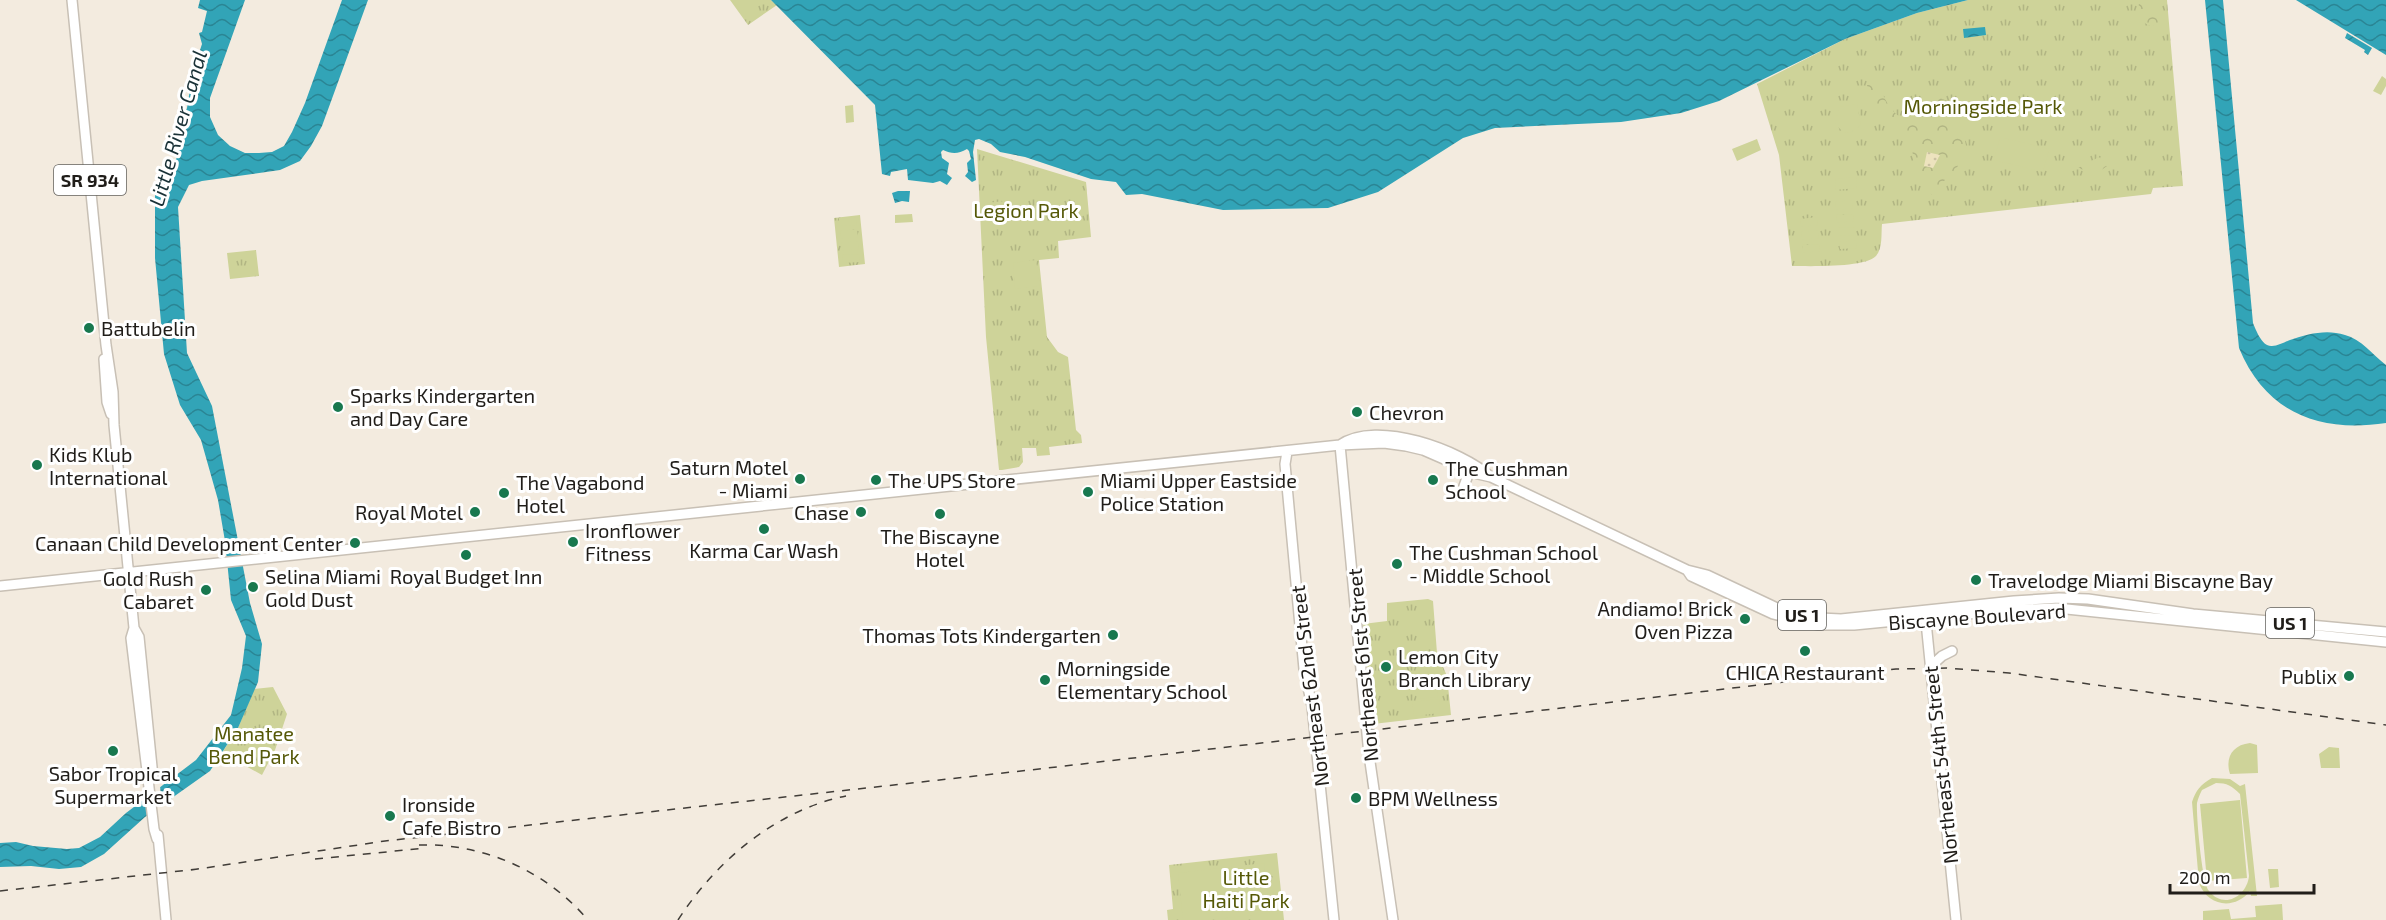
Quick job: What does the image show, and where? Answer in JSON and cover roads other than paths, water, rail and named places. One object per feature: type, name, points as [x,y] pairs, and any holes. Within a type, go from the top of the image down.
[{"type":"main road","name":"SR 934","points":[[72,0],[106,345],[113,392],[114,425],[134,628],[139,637],[151,743],[152,791],[166,920]]},
{"type":"main road","name":"Biscayne Boulevard","points":[[1340,445],[1348,440],[1373,436],[1411,439],[1447,452],[1480,468],[1491,477]]},
{"type":"main road","name":"Biscayne Boulevard","points":[[0,586],[1115,468],[1340,445],[1384,443],[1423,450],[1491,477],[1687,570],[1701,573],[1777,608],[1810,617],[1841,619],[2025,609],[2076,609],[2194,624],[2386,642]]},
{"type":"main road","name":"Northeast 61st Street","points":[[1340,445],[1369,754],[1393,920]]},
{"type":"main road","name":"Northeast 62nd Street","points":[[1287,452],[1285,464],[1304,669],[1312,706],[1334,920]]},
{"type":"main road","points":[[1464,486],[1468,475],[1467,469]]},
{"type":"main road","name":"Biscayne Boulevard","points":[[1925,614],[2042,598],[2088,599],[2192,613],[2386,632]]},
{"type":"main road","name":"Northeast 54th Street","points":[[1925,614],[1956,920]]},
{"type":"main road","points":[[1931,666],[1941,656],[1952,651]]},
{"type":"water","points":[[200,0],[245,0],[210,98],[210,117],[218,135],[230,146],[245,153],[259,153],[272,152],[284,146],[292,132],[305,103],[342,0],[368,0],[322,126],[300,161],[280,170],[202,181],[189,185],[178,207],[187,353],[212,406],[250,603],[262,644],[258,682],[238,728],[210,771],[145,817],[104,854],[81,867],[59,869],[31,866],[0,867],[0,843],[16,842],[67,849],[79,848],[100,837],[126,813],[196,760],[231,715],[242,668],[246,636],[231,600],[218,500],[201,440],[180,405],[164,354],[155,258],[155,192],[178,156],[179,132],[187,108],[193,71],[202,44],[199,33],[202,32],[207,11],[198,8]]},
{"type":"water","points":[[771,0],[1968,0],[1917,13],[1845,39],[1719,101],[1681,113],[1621,122],[1495,128],[1463,138],[1378,192],[1328,208],[1223,210],[1142,194],[1126,195],[1116,182],[1091,179],[1025,157],[1000,152],[991,144],[979,139],[975,140],[973,152],[976,180],[972,182],[965,176],[968,172],[967,163],[971,159],[967,149],[958,153],[943,150],[941,152],[942,158],[949,163],[947,174],[952,178],[947,185],[940,181],[933,183],[908,180],[907,169],[891,172],[890,176],[882,174],[875,105]]},
{"type":"water","points":[[2205,0],[2223,0],[2253,323],[2262,341],[2268,346],[2324,332],[2345,335],[2362,344],[2386,365],[2386,423],[2339,425],[2317,421],[2298,414],[2280,403],[2264,389],[2250,370],[2239,348]]},
{"type":"water","points":[[2296,0],[2386,0],[2386,55]]},
{"type":"water","points":[[1985,27],[1986,35],[1964,38],[1963,29]]},
{"type":"water","points":[[2347,33],[2372,48],[2368,55],[2364,52],[2365,50],[2345,38]]},
{"type":"water","points":[[910,191],[909,202],[895,203],[892,193]]},
{"type":"railway","points":[[191,870],[385,841],[1039,769],[1896,669],[1947,668],[2009,673],[2386,725]]},
{"type":"railway","points":[[678,920],[710,878],[750,841],[796,813],[846,796]]},
{"type":"railway","points":[[419,845],[467,849],[512,863],[553,887],[588,920]]},
{"type":"railway","points":[[315,859],[426,848]]},
{"type":"railway","points":[[0,891],[198,869]]},
{"type":"place","name":"Battubelin","points":[[89,328]]},
{"type":"place","name":"Sparks Kindergarten and Day Care","points":[[338,407]]},
{"type":"place","name":"Chevron","points":[[1357,412]]},
{"type":"place","name":"Kids Klub International","points":[[37,465]]},
{"type":"place","name":"Saturn Motel - Miami","points":[[800,479]]},
{"type":"place","name":"The UPS Store","points":[[876,480]]},
{"type":"place","name":"The Cushman School","points":[[1433,480]]},
{"type":"place","name":"Miami Upper Eastside Police Station","points":[[1088,492]]},
{"type":"place","name":"The Vagabond Hotel","points":[[504,493]]},
{"type":"place","name":"Royal Motel","points":[[475,512]]},
{"type":"place","name":"Chase","points":[[861,512]]},
{"type":"place","name":"The Biscayne Hotel","points":[[940,514]]},
{"type":"place","name":"Karma Car Wash","points":[[764,529]]},
{"type":"place","name":"Ironflower Fitness","points":[[573,542]]},
{"type":"place","name":"Canaan Child Development Center","points":[[355,543]]},
{"type":"place","name":"Royal Budget Inn","points":[[466,555]]},
{"type":"place","name":"The Cushman School - Middle School","points":[[1397,564]]},
{"type":"place","name":"Travelodge Miami Biscayne Bay","points":[[1976,580]]},
{"type":"place","name":"Selina Miami Gold Dust","points":[[253,587]]},
{"type":"place","name":"Gold Rush Cabaret","points":[[206,590]]},
{"type":"place","name":"Andiamo! Brick Oven Pizza","points":[[1745,619]]},
{"type":"place","name":"Thomas Tots Kindergarten","points":[[1113,635]]},
{"type":"place","name":"CHICA Restaurant","points":[[1805,651]]},
{"type":"place","name":"Lemon City Branch Library","points":[[1386,667]]},
{"type":"place","name":"Publix","points":[[2349,676]]},
{"type":"place","name":"Morningside Elementary School","points":[[1045,680]]},
{"type":"place","name":"Sabor Tropical Supermarket","points":[[113,751]]},
{"type":"place","name":"BPM Wellness","points":[[1356,798]]},
{"type":"place","name":"Ironside Cafe Bistro","points":[[390,816]]},
{"type":"park label","name":"Morningside Park","points":[[1983,106]]},
{"type":"park label","name":"Legion Park","points":[[1026,210]]},
{"type":"park label","name":"Manatee Bend Park","points":[[254,744]]},
{"type":"park label","name":"Little Haiti Park","points":[[1246,888]]},
{"type":"water label","name":"Little River Canal","points":[[177,128]]}]
